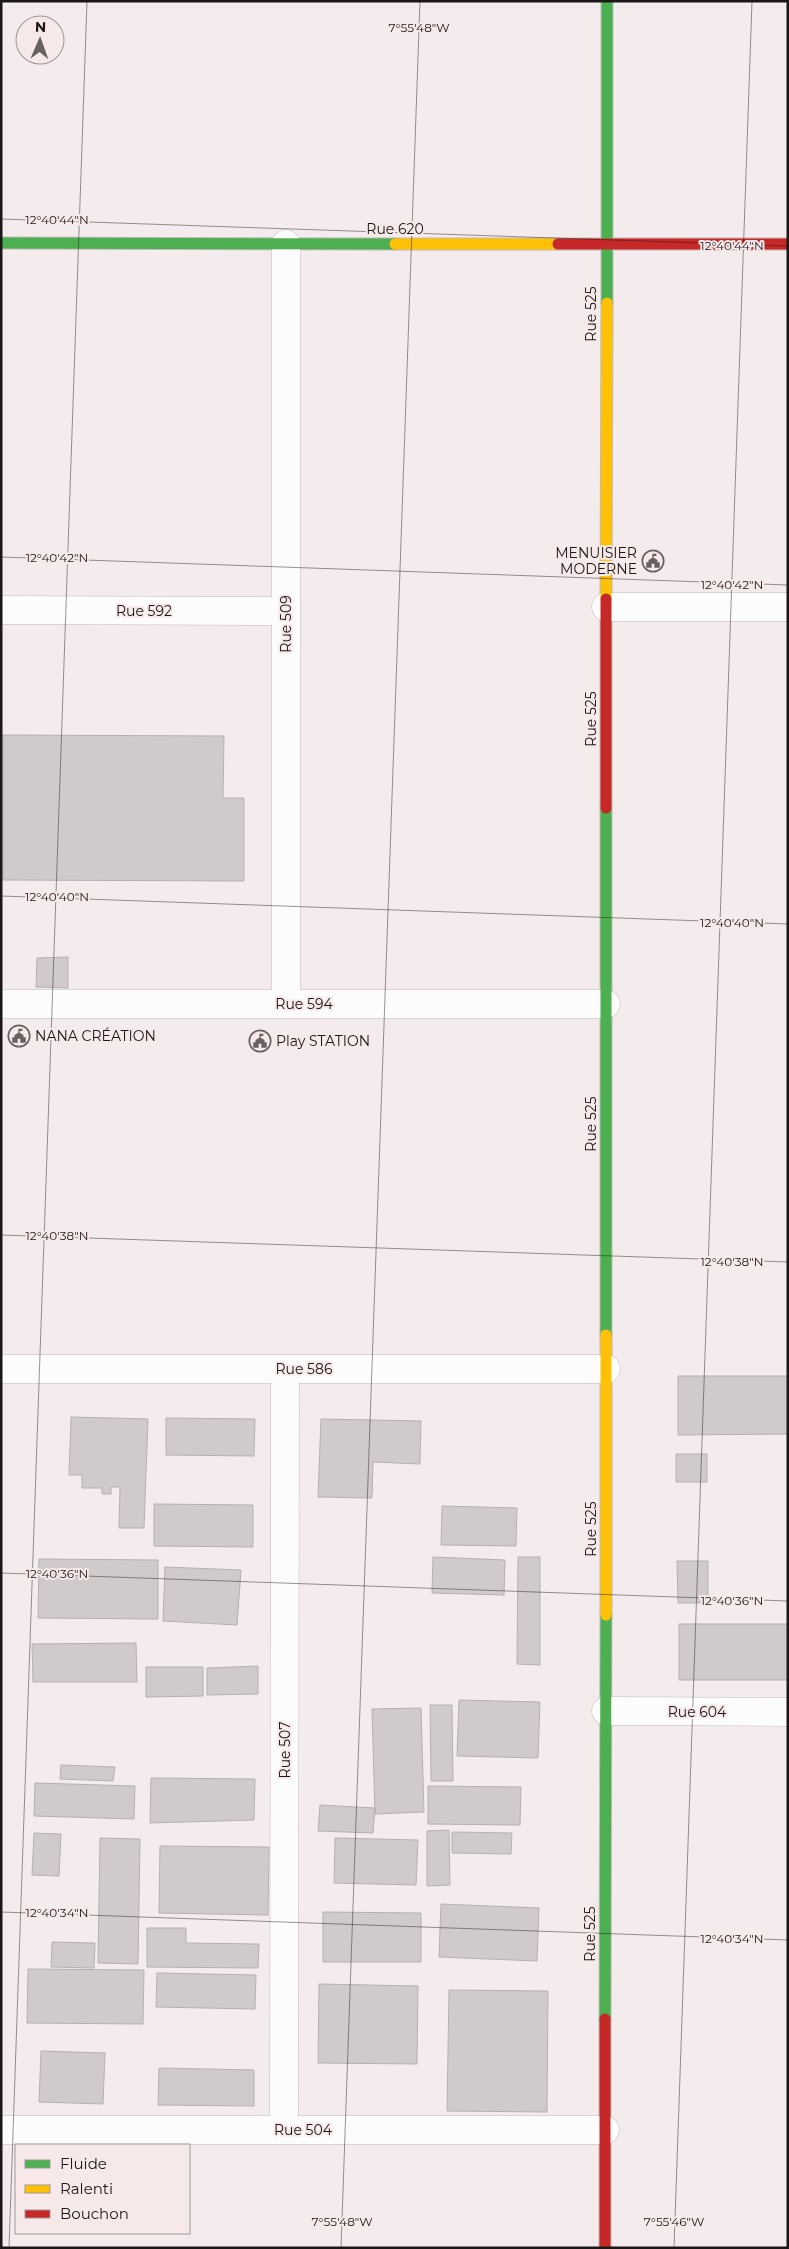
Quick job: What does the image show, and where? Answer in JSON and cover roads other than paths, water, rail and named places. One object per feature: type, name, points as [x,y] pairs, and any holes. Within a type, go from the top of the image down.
[{"type":"street","name":"Rue 525","points":[[605,2248],[607,1]]},
{"type":"street","name":"Rue 620","points":[[1,244],[788,244]]},
{"type":"street","name":"Rue 509","points":[[286,244],[286,1004]]},
{"type":"street","points":[[606,607],[788,607]]},
{"type":"street","name":"Rue 592","points":[[1,610],[286,611]]},
{"type":"street","name":"Rue 594","points":[[1,1004],[606,1004]]},
{"type":"street","name":"Rue 586","points":[[1,1369],[606,1369]]},
{"type":"street","name":"Rue 507","points":[[284,2130],[285,1369]]},
{"type":"street","name":"Rue 604","points":[[606,1711],[788,1712]]},
{"type":"street","name":"Rue 504","points":[[1,2130],[605,2130]]},
{"type":"place","name":"MENUISIER MODERNE","points":[[653,561]]},
{"type":"place","name":"NANA CRÉATION","points":[[19,1036]]},
{"type":"place","name":"Play STATION","points":[[260,1041]]}]
